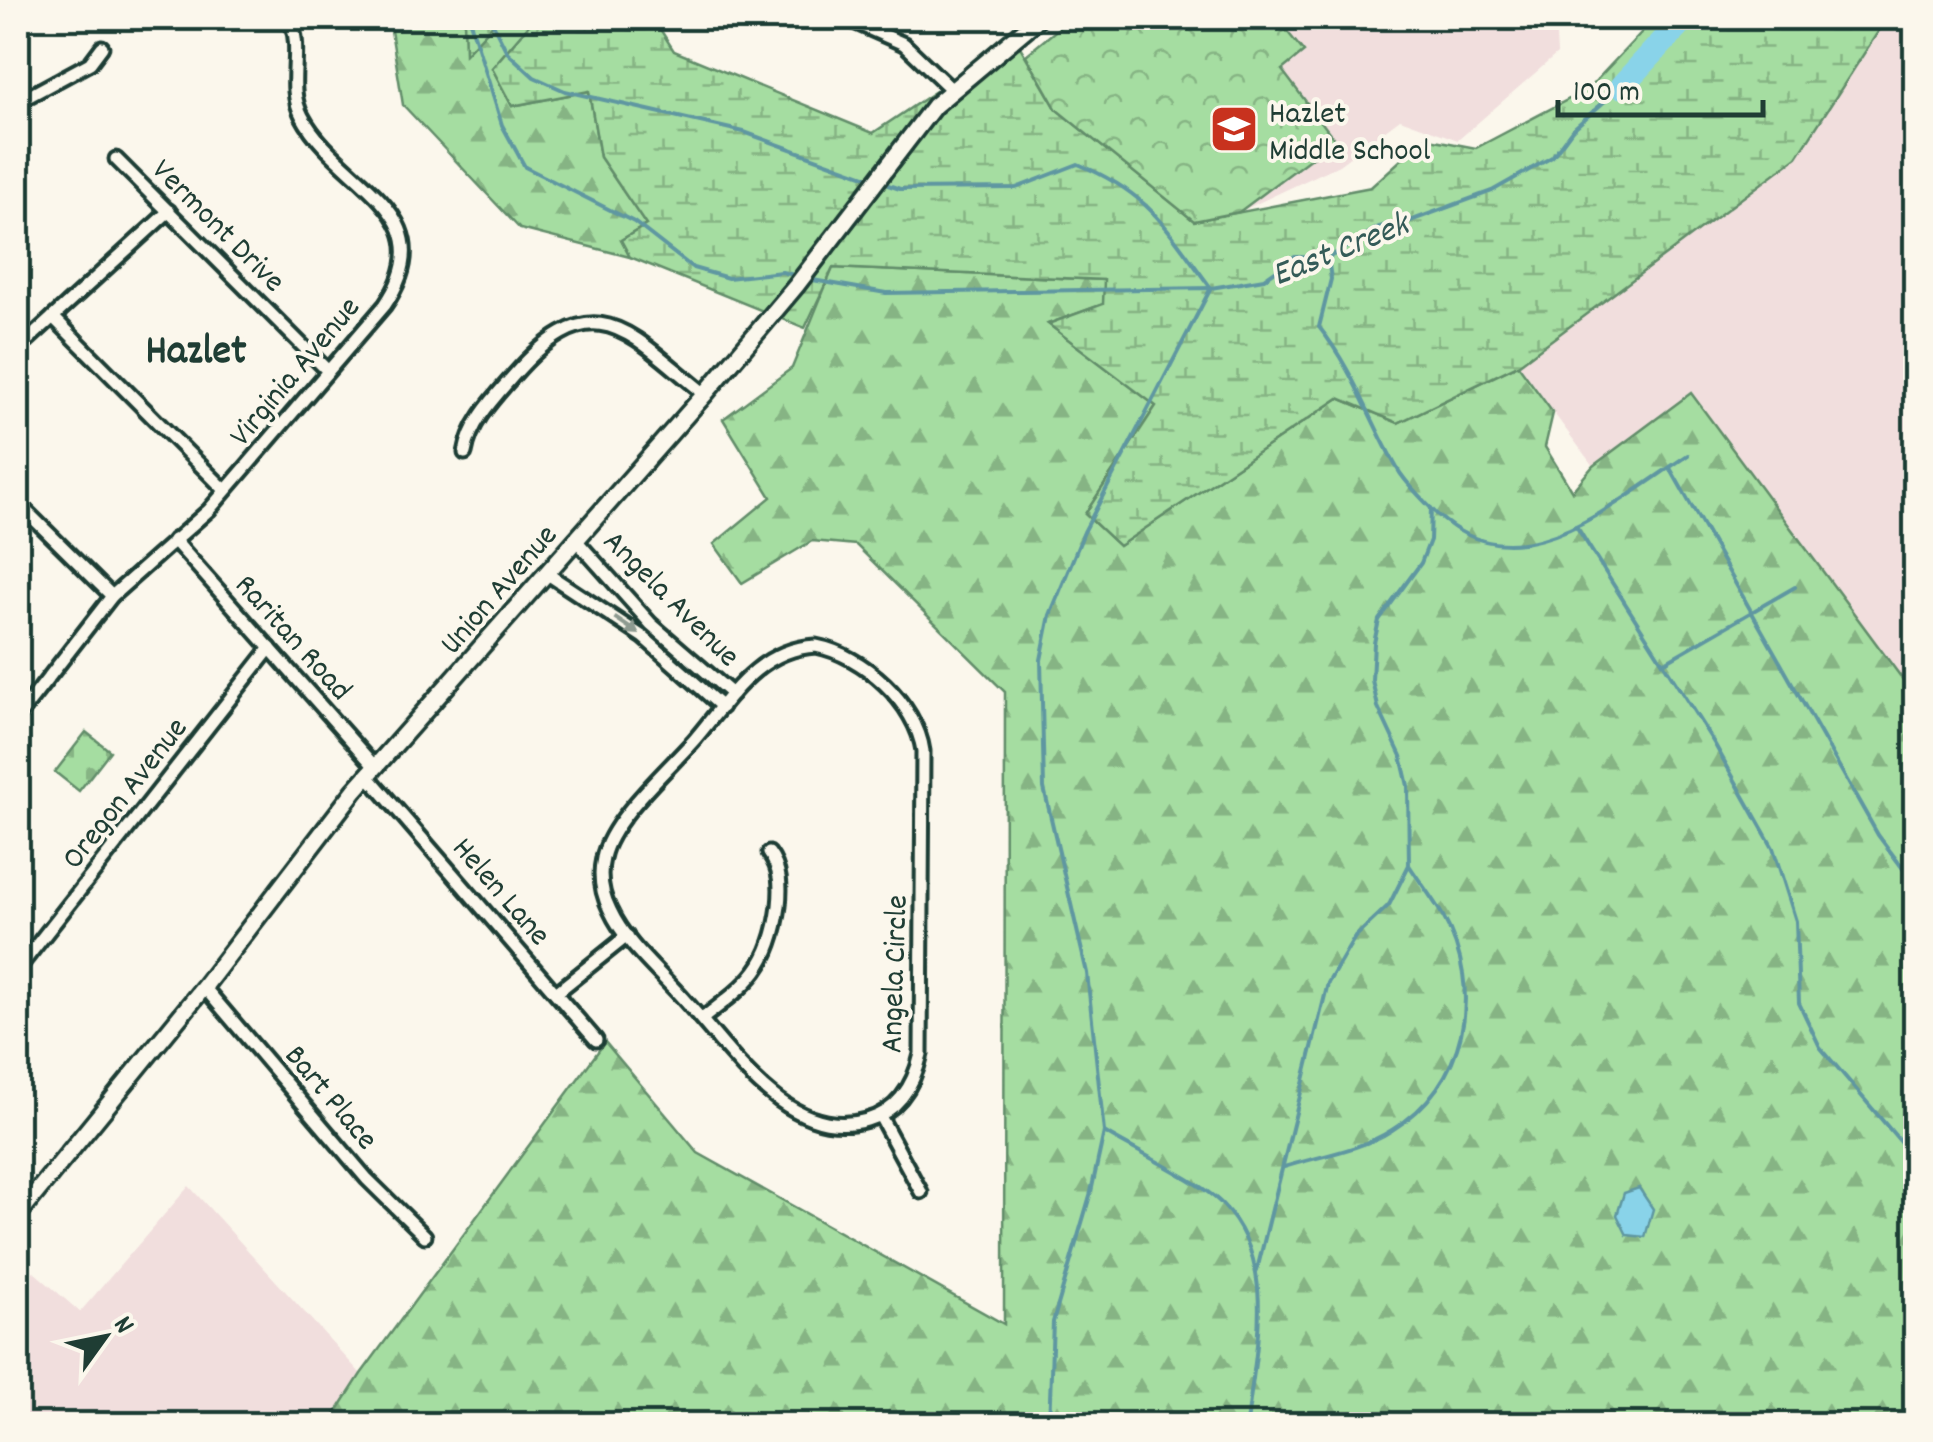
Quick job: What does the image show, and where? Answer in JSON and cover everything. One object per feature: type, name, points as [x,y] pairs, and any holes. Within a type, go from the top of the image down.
[{"type":"street","name":"Virginia Avenue","points":[[18,717],[112,596],[226,490],[390,297],[401,272],[404,233],[400,222],[316,136],[301,114],[295,91],[297,42],[289,18]]},
{"type":"street","points":[[845,18],[904,44],[952,90]]},
{"type":"street","name":"Union Avenue","points":[[18,1215],[372,772],[706,394],[796,286],[934,106],[1039,18]]},
{"type":"street","points":[[18,102],[90,63],[102,47]]},
{"type":"street","name":"Vermont Drive","points":[[116,159],[327,370]]},
{"type":"street","points":[[18,349],[169,211]]},
{"type":"street","points":[[54,317],[226,490]]},
{"type":"street","points":[[465,453],[467,440],[487,406],[538,348],[579,325],[606,324],[625,330],[706,394]]},
{"type":"street","points":[[18,503],[112,596]]},
{"type":"street","name":"Raritan Road","points":[[174,540],[372,772]]},
{"type":"street","name":"Angela Avenue","points":[[576,540],[651,624],[732,694]]},
{"type":"street","name":"Angela Avenue","points":[[546,573],[643,637],[722,707]]},
{"type":"street","name":"Oregon Avenue","points":[[18,969],[270,648]]},
{"type":"street","name":"Angela Circle","points":[[832,649],[861,664],[902,704],[921,737],[921,1054],[910,1088],[880,1116],[848,1124],[811,1117],[750,1076],[627,936],[604,895],[601,872],[608,842],[722,707],[758,667],[785,650],[832,649]]},
{"type":"street","name":"Helen Lane","points":[[372,772],[596,1040]]},
{"type":"street","points":[[702,1019],[756,973],[773,944],[780,890],[776,862],[769,853]]},
{"type":"street","points":[[556,993],[627,936]]},
{"type":"street","name":"Bart Place","points":[[204,987],[367,1179],[425,1236]]},
{"type":"street","points":[[880,1116],[921,1192]]},
{"type":"shaded area","name":"Hazlet Middle School","points":[[1071,18],[1555,18],[1557,54],[1458,140],[1400,119],[1339,165],[1239,212],[1194,221]]},
{"type":"shaded area","points":[[1887,18],[1915,18],[1915,696],[1691,394],[1593,466],[1518,365],[1797,157]]},
{"type":"shaded area","points":[[189,1186],[361,1374],[329,1424],[18,1424],[18,1258],[80,1312]]},
{"type":"green space","points":[[389,18],[464,18],[466,53],[499,18],[535,18],[492,68],[512,106],[589,91],[600,157],[646,225],[621,240],[630,257],[520,229],[403,105]]},
{"type":"green space","points":[[464,18],[499,18],[465,54]]},
{"type":"green space","points":[[535,18],[653,18],[674,51],[873,133],[1015,38],[1057,110],[1194,221],[1371,187],[1425,138],[1476,148],[1588,89],[1655,18],[1887,18],[1797,157],[1518,365],[1398,423],[1339,398],[1119,546],[1085,514],[1156,406],[1048,324],[1103,304],[1104,280],[833,268],[805,328],[630,257],[621,240],[646,225],[600,157],[589,91],[512,106],[492,68]]},
{"type":"green space","points":[[1071,18],[1276,18],[1304,52],[1282,70],[1335,140],[1239,212],[1194,221],[1057,110],[1026,55]]},
{"type":"green space","points":[[833,268],[1105,280],[1104,304],[1048,324],[1156,406],[1085,514],[1119,546],[1339,398],[1398,423],[1518,365],[1553,413],[1545,447],[1572,491],[1593,466],[1691,393],[1915,696],[1915,1424],[329,1424],[361,1374],[605,1042],[698,1153],[1004,1324],[1005,692],[856,545],[812,541],[742,583],[714,544],[771,497],[723,419],[792,368]]},
{"type":"green space","points":[[86,732],[110,751],[79,791],[55,772]]},
{"type":"water","points":[[1639,1188],[1653,1209],[1645,1237],[1627,1235],[1617,1215],[1624,1193]]},
{"type":"waterway","points":[[469,18],[502,125],[525,167],[634,222],[693,268],[728,278],[782,272],[798,276]]},
{"type":"waterway","name":"East Creek","points":[[490,18],[507,52],[534,77],[565,91],[744,132],[873,179]]},
{"type":"waterway","name":"East Creek","points":[[1622,86],[1685,18]]},
{"type":"waterway","name":"East Creek","points":[[882,183],[900,189],[1016,188],[1078,164],[1140,201],[1168,230],[1211,288],[1264,279],[1295,257],[1328,258],[1379,227],[1410,221],[1492,191],[1552,157],[1572,130],[1622,86]]},
{"type":"waterway","points":[[1328,258],[1331,279],[1319,327],[1352,378],[1400,473],[1426,503],[1458,530],[1491,542],[1524,543],[1558,534],[1625,498],[1688,455]]},
{"type":"waterway","points":[[807,279],[886,293],[1211,288],[1084,532],[1050,615],[1041,660],[1044,788],[1087,973],[1104,1132],[1053,1322],[1049,1424]]},
{"type":"waterway","points":[[1670,468],[1878,835],[1916,886]]},
{"type":"waterway","points":[[1257,1270],[1328,983],[1355,937],[1389,905],[1409,865],[1408,786],[1401,756],[1378,707],[1372,680],[1374,643],[1379,620],[1421,563],[1430,540],[1431,508]]},
{"type":"waterway","points":[[1576,526],[1714,743],[1773,848],[1796,921],[1799,1003],[1820,1047],[1916,1160]]},
{"type":"waterway","points":[[1665,662],[1795,587]]},
{"type":"waterway","points":[[1284,1167],[1354,1148],[1392,1130],[1417,1111],[1452,1062],[1465,1005],[1463,975],[1456,945],[1443,916],[1409,865]]},
{"type":"waterway","points":[[1104,1132],[1198,1185],[1222,1204],[1240,1227],[1251,1253],[1259,1309],[1247,1424]]},
{"type":"waterway","points":[[1911,1424],[1916,1423]]},
{"type":"place","name":"Hazlet Middle School","points":[[1234,129]]},
{"type":"district","name":"Hazlet","points":[[196,347]]}]
